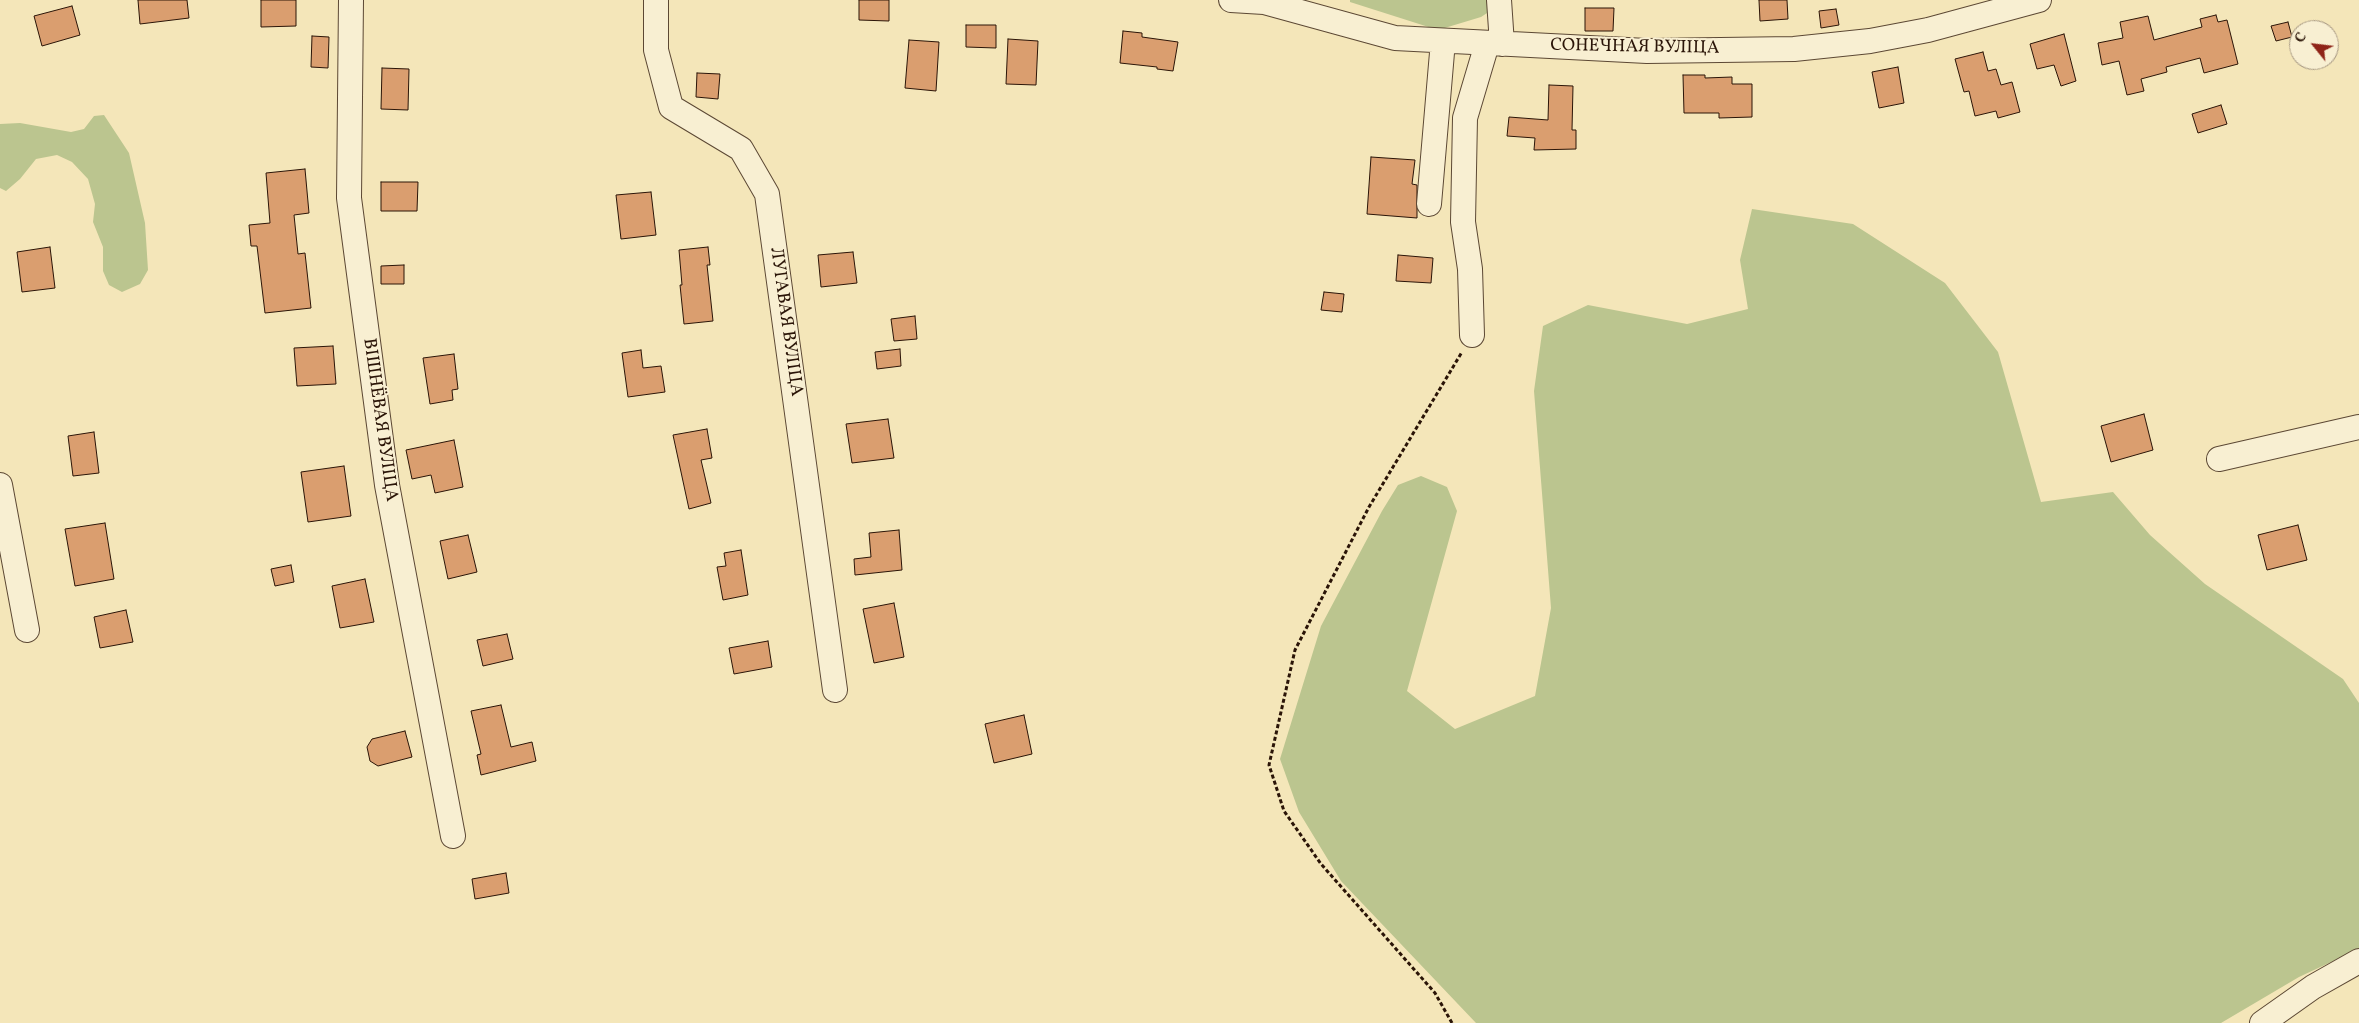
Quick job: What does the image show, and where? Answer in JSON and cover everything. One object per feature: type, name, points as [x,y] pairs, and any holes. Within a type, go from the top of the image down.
[{"type":"street","name":"ВІШНЁВАЯ ВУЛІЦА","points":[[352,0],[349,198],[387,485],[453,836]]},
{"type":"street","name":"ЛУГАВАЯ ВУЛІЦА","points":[[656,0],[656,50],[671,107],[741,149],[768,194],[835,690]]},
{"type":"street","name":"СОНЕЧНАЯ ВУЛІЦА","points":[[1231,0],[1264,2],[1395,38],[1647,51],[1794,49],[1832,46],[1928,30],[2039,0]]},
{"type":"street","points":[[1472,335],[1470,269],[1463,222],[1465,118],[1494,44],[1499,0]]},
{"type":"street","points":[[1429,204],[1443,41]]},
{"type":"street","points":[[2219,459],[2359,427]]},
{"type":"street","points":[[0,485],[27,630]]},
{"type":"street","points":[[2262,1023],[2312,987],[2359,962]]},
{"type":"path","points":[[1452,1023],[1435,993],[1321,864],[1284,812],[1269,765],[1295,650],[1369,507],[1472,335]]},
{"type":"green space","points":[[1350,0],[1507,0],[1481,17],[1438,30],[1350,2]]},
{"type":"green space","points":[[104,115],[129,153],[145,223],[148,270],[140,284],[122,292],[109,285],[103,271],[103,247],[93,222],[95,204],[88,179],[72,162],[57,155],[36,159],[20,179],[6,191],[0,188],[0,124],[20,123],[71,132],[84,129],[94,116]]},
{"type":"green space","points":[[1752,209],[1853,224],[1945,283],[1998,352],[2041,502],[2113,492],[2150,535],[2205,584],[2343,679],[2359,703],[2359,949],[2299,977],[2221,1023],[1476,1023],[1341,881],[1299,812],[1280,759],[1321,626],[1382,511],[1398,485],[1421,476],[1447,487],[1457,511],[1407,691],[1455,729],[1535,696],[1551,608],[1534,391],[1543,326],[1588,305],[1687,324],[1748,309],[1740,260]]},
{"type":"building","points":[[138,0],[187,0],[189,18],[140,24]]},
{"type":"building","points":[[261,0],[296,0],[296,26],[261,27]]},
{"type":"building","points":[[859,0],[889,0],[889,21],[859,20]]},
{"type":"building","points":[[1759,0],[1787,0],[1788,19],[1760,21]]},
{"type":"building","points":[[72,6],[80,35],[42,46],[34,16]]},
{"type":"building","points":[[1585,8],[1614,8],[1613,31],[1585,31]]},
{"type":"building","points":[[1836,9],[1839,25],[1821,28],[1819,11]]},
{"type":"building","points":[[2216,15],[2218,22],[2227,20],[2238,64],[2204,73],[2200,58],[2166,67],[2167,72],[2141,79],[2144,91],[2127,95],[2119,61],[2102,65],[2098,43],[2123,38],[2120,22],[2148,16],[2154,40],[2202,27],[2200,19]]},
{"type":"building","points":[[2288,22],[2289,38],[2276,41],[2271,26]]},
{"type":"building","points":[[966,25],[996,25],[996,48],[966,47]]},
{"type":"building","points":[[1123,31],[1142,33],[1142,37],[1178,42],[1173,71],[1157,69],[1157,67],[1120,63]]},
{"type":"building","points":[[2064,34],[2076,81],[2061,86],[2054,65],[2037,69],[2030,44]]},
{"type":"building","points":[[312,36],[329,37],[328,68],[311,67]]},
{"type":"building","points":[[1008,39],[1038,41],[1036,85],[1006,84]]},
{"type":"building","points":[[909,40],[939,42],[936,91],[905,88]]},
{"type":"building","points":[[1983,52],[1988,71],[1996,69],[2001,85],[2012,82],[2020,112],[1998,118],[1996,111],[1975,116],[1969,91],[1964,92],[1955,59]]},
{"type":"building","points":[[1898,67],[1904,103],[1879,108],[1872,72]]},
{"type":"building","points":[[382,68],[409,69],[408,110],[381,109]]},
{"type":"building","points":[[697,73],[720,74],[718,99],[696,97]]},
{"type":"building","points":[[1683,75],[1705,75],[1705,78],[1732,77],[1732,84],[1752,84],[1752,117],[1719,118],[1719,113],[1684,113]]},
{"type":"building","points":[[1549,85],[1573,86],[1572,130],[1576,130],[1576,149],[1534,150],[1535,138],[1507,136],[1509,117],[1548,120]]},
{"type":"building","points":[[2221,105],[2227,124],[2198,133],[2192,114]]},
{"type":"building","points":[[1371,157],[1415,160],[1412,184],[1417,185],[1417,218],[1367,214]]},
{"type":"building","points":[[305,169],[309,213],[294,215],[298,254],[305,253],[311,308],[265,313],[257,246],[251,246],[249,225],[270,223],[266,173]]},
{"type":"building","points":[[381,182],[418,182],[417,211],[381,211]]},
{"type":"building","points":[[651,192],[656,235],[621,239],[616,195]]},
{"type":"building","points":[[50,247],[55,288],[22,292],[17,252]]},
{"type":"building","points":[[708,247],[710,265],[707,265],[713,321],[684,324],[679,250]]},
{"type":"building","points":[[853,252],[857,283],[821,287],[818,255]]},
{"type":"building","points":[[1398,255],[1433,258],[1431,283],[1396,281]]},
{"type":"building","points":[[404,265],[404,284],[381,284],[381,266]]},
{"type":"building","points":[[1324,292],[1344,294],[1342,312],[1321,310]]},
{"type":"building","points":[[915,316],[917,339],[894,341],[891,319]]},
{"type":"building","points":[[333,346],[336,384],[297,386],[294,348]]},
{"type":"building","points":[[900,349],[901,366],[877,369],[875,352]]},
{"type":"building","points":[[641,350],[643,368],[661,366],[665,392],[628,397],[622,353]]},
{"type":"building","points":[[454,354],[458,389],[452,390],[453,400],[430,404],[423,358]]},
{"type":"building","points":[[2144,414],[2153,450],[2111,462],[2101,426]]},
{"type":"building","points":[[888,419],[894,458],[852,463],[846,424]]},
{"type":"building","points":[[707,429],[712,458],[701,460],[711,503],[689,509],[673,435]]},
{"type":"building","points":[[94,432],[99,473],[73,476],[68,436]]},
{"type":"building","points":[[454,440],[463,487],[435,493],[431,475],[412,479],[406,450]]},
{"type":"building","points":[[344,466],[351,516],[308,522],[301,472]]},
{"type":"building","points":[[105,523],[114,579],[75,586],[65,529]]},
{"type":"building","points":[[2298,525],[2307,560],[2267,570],[2258,535]]},
{"type":"building","points":[[899,530],[902,570],[855,575],[854,559],[871,557],[869,533]]},
{"type":"building","points":[[468,535],[477,572],[448,579],[440,541]]},
{"type":"building","points":[[741,550],[748,595],[723,600],[717,567],[726,566],[724,553]]},
{"type":"building","points":[[291,565],[294,582],[275,586],[271,569]]},
{"type":"building","points":[[365,579],[374,622],[340,628],[332,586]]},
{"type":"building","points":[[894,603],[904,657],[874,663],[863,609]]},
{"type":"building","points":[[126,610],[133,642],[100,648],[94,617]]},
{"type":"building","points":[[507,634],[513,659],[483,666],[477,640]]},
{"type":"building","points":[[768,641],[772,667],[734,674],[729,648]]},
{"type":"building","points":[[501,705],[511,747],[532,742],[536,761],[481,775],[477,755],[481,754],[471,711]]},
{"type":"building","points":[[1024,715],[1032,754],[994,763],[985,724]]},
{"type":"building","points":[[405,731],[412,757],[378,766],[370,761],[367,747],[372,739]]},
{"type":"building","points":[[506,873],[509,893],[475,899],[472,879]]}]
